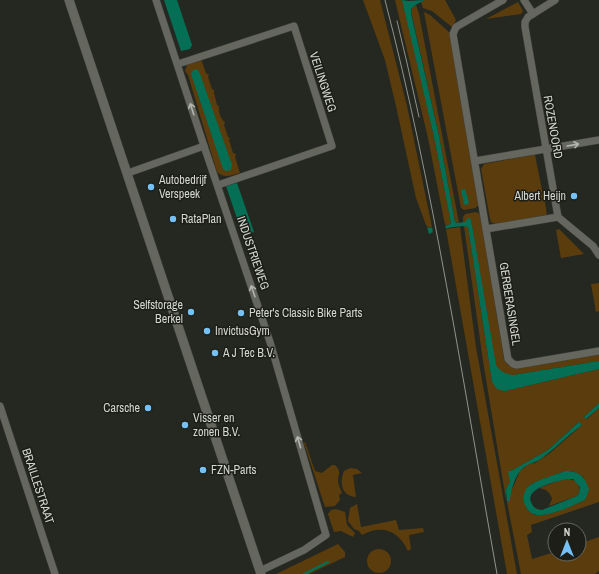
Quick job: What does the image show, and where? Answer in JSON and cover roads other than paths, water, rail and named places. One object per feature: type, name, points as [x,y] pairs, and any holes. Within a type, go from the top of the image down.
[{"type":"street","name":"INDUSTRIEWEG","points":[[69,0],[260,572],[304,550],[326,535],[270,342],[156,0]]},
{"type":"street","name":"GERBERASINGEL","points":[[503,0],[456,27],[453,34],[508,359],[512,364],[517,365],[599,351]]},
{"type":"street","points":[[524,0],[533,14],[555,0]]},
{"type":"street","name":"ROZENOORD","points":[[533,14],[528,17],[525,22],[525,27],[558,217]]},
{"type":"street","name":"VEILINGWEG","points":[[178,64],[294,26],[332,146],[218,185]]},
{"type":"street","points":[[475,161],[599,140]]},
{"type":"street","points":[[128,173],[204,146]]},
{"type":"street","points":[[486,229],[558,217],[592,246],[599,255]]},
{"type":"street","name":"BRAILLESTRAAT","points":[[0,406],[55,574]]},
{"type":"waterway","points":[[304,574],[328,562]]},
{"type":"tram line","points":[[385,0],[433,214],[460,358],[497,574]]},
{"type":"tram line","points":[[397,21],[419,117]]},
{"type":"place","name":"Autobedrijf Verspeek","points":[[151,187]]},
{"type":"place","name":"Albert Heijn","points":[[574,196]]},
{"type":"place","name":"RataPlan","points":[[173,219]]},
{"type":"place","name":"Selfstorage Berkel","points":[[191,312]]},
{"type":"place","name":"Peter's Classic Bike Parts","points":[[241,313]]},
{"type":"place","name":"InvictusGym","points":[[207,331]]},
{"type":"place","name":"A J Tec B.V.","points":[[215,353]]},
{"type":"place","name":"Carsche","points":[[148,408]]},
{"type":"place","name":"Visser en zonen B.V.","points":[[185,425]]},
{"type":"place","name":"FZN-Parts","points":[[203,470]]}]
